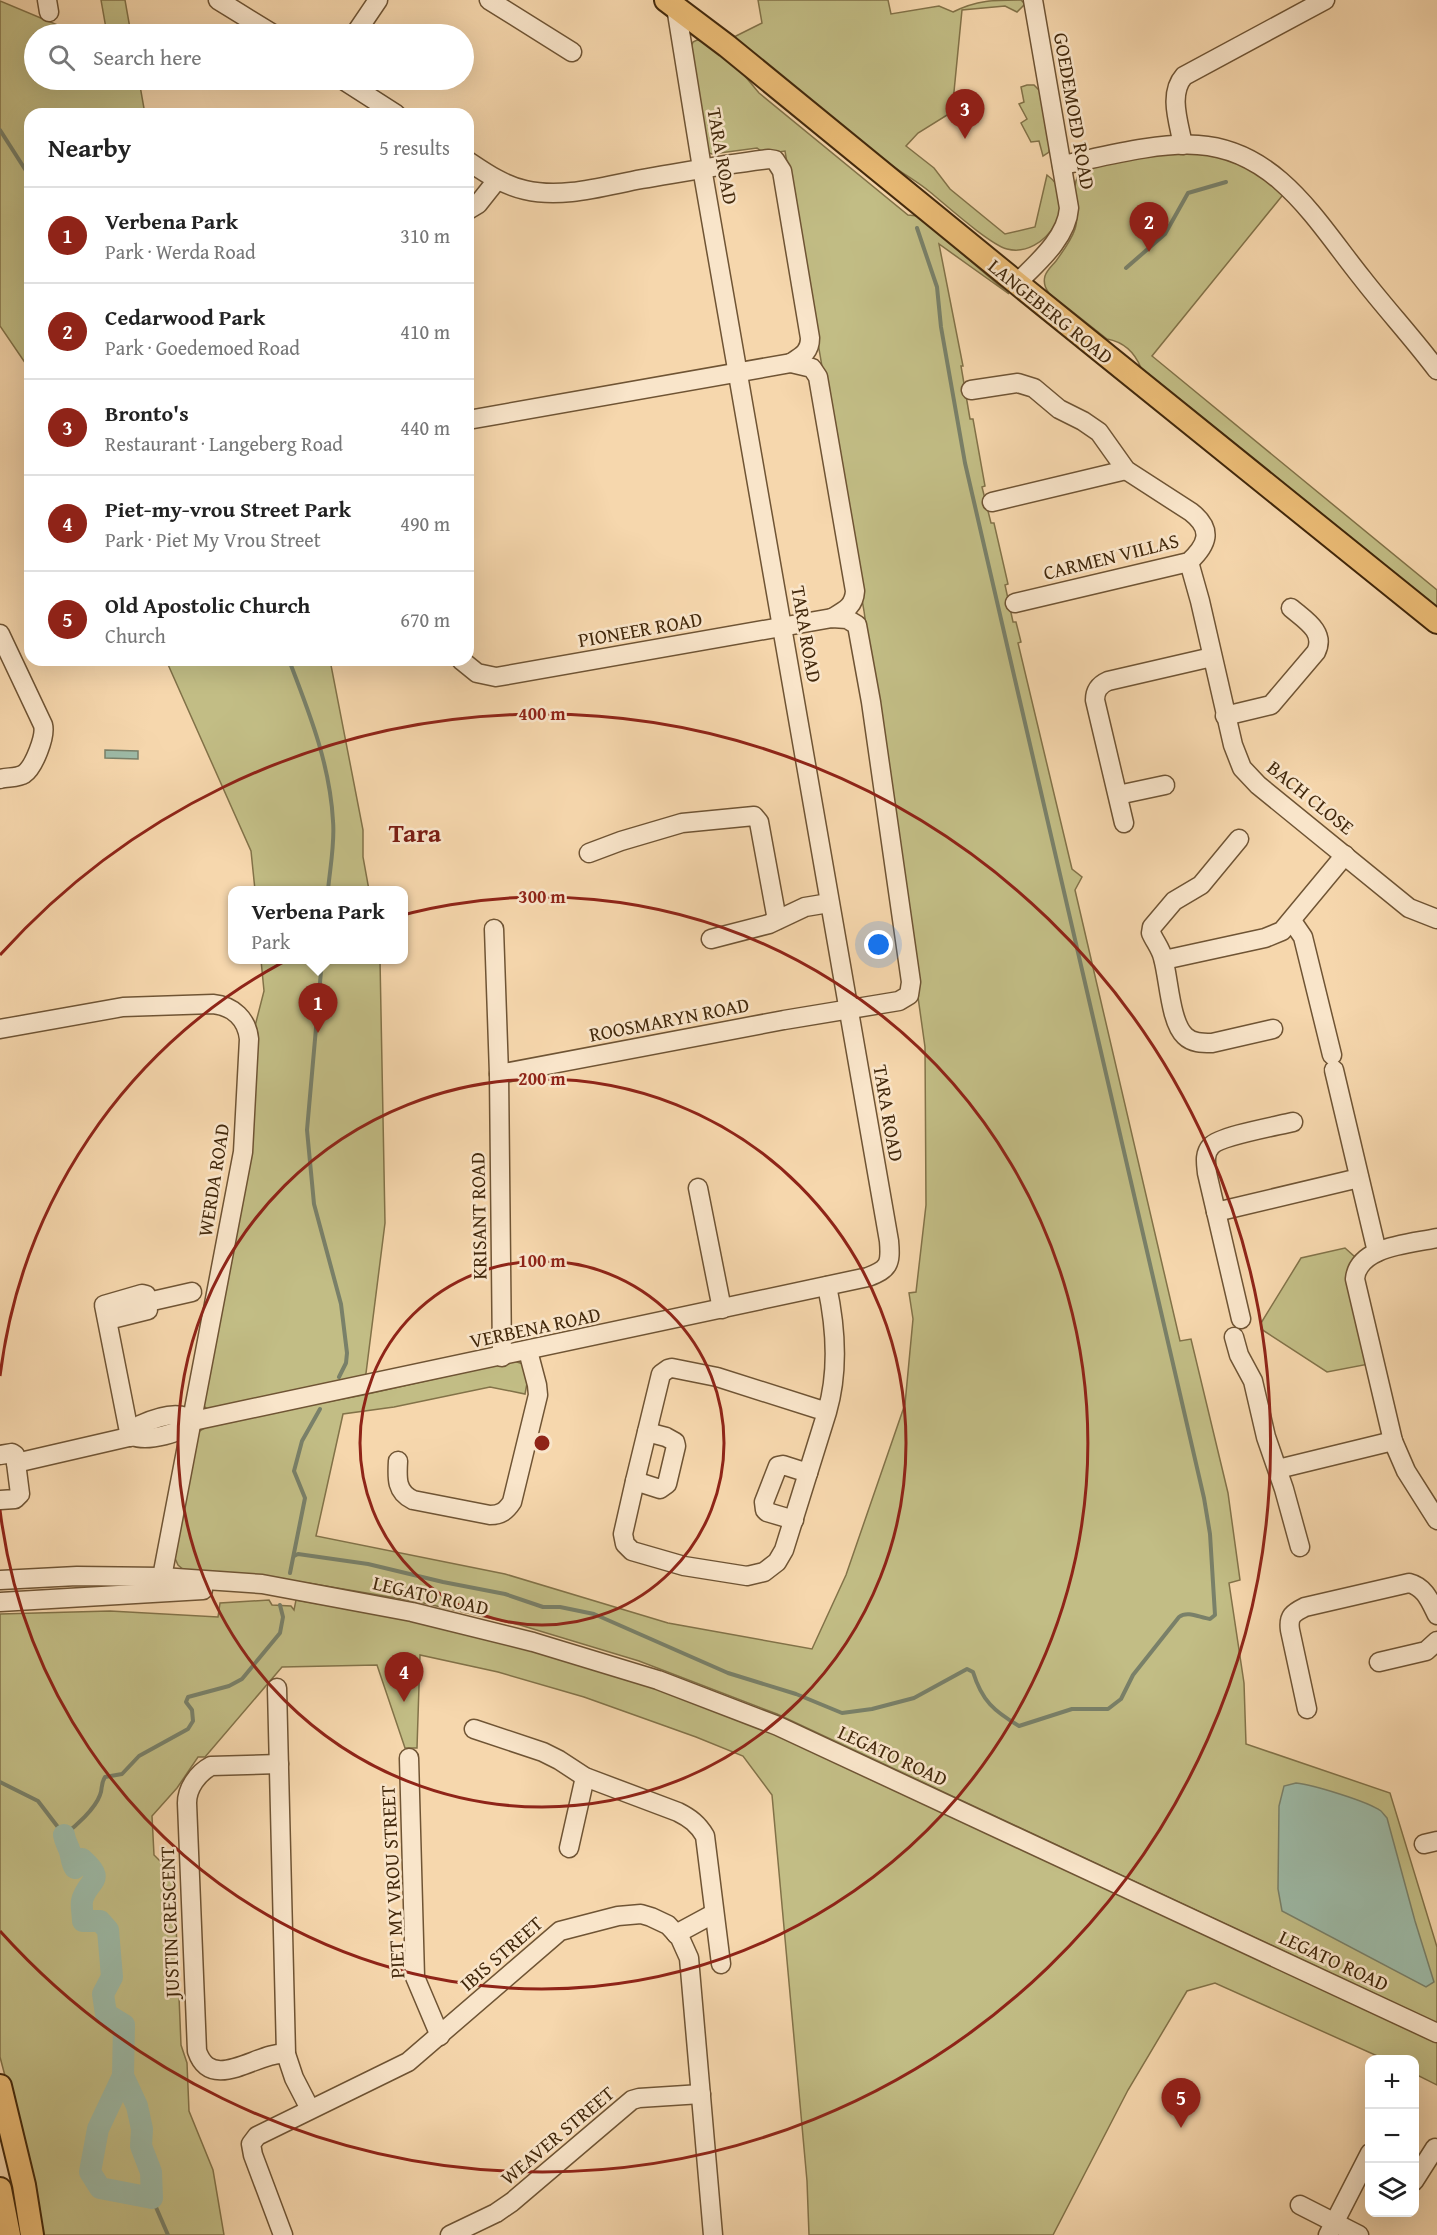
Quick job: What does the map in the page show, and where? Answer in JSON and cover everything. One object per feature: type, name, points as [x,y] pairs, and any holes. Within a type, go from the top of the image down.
[{"type":"main road","name":"LANGEBERG ROAD","points":[[671,3],[727,45],[1017,283],[1437,622]]},
{"type":"main road","points":[[0,2086],[24,2185],[32,2235]]},
{"type":"main road","points":[[0,2189],[9,2235]]},
{"type":"street","points":[[218,0],[257,24]]},
{"type":"street","points":[[362,24],[378,0]]},
{"type":"street","points":[[489,0],[572,52]]},
{"type":"street","name":"GOEDEMOED ROAD","points":[[1017,283],[1054,243],[1065,224],[1069,208],[1033,0]]},
{"type":"street","points":[[1183,145],[1175,93],[1184,76],[1325,0]]},
{"type":"street","name":"TARA ROAD","points":[[671,3],[738,372],[889,1242],[889,1262],[885,1269]]},
{"type":"street","points":[[359,90],[387,108]]},
{"type":"street","points":[[1062,165],[1183,145],[1228,150],[1254,161],[1276,176],[1314,215],[1437,370]]},
{"type":"street","points":[[474,165],[497,180],[524,190],[555,194],[702,168],[769,159],[779,164],[810,338],[809,349],[791,363]]},
{"type":"street","points":[[474,206],[497,180]]},
{"type":"street","points":[[474,419],[791,363],[812,368],[818,377],[855,591],[854,600],[849,608],[832,618]]},
{"type":"street","name":"CARMEN VILLAS","points":[[971,390],[1018,383],[1034,388],[1059,409],[1099,432],[1126,470],[1191,512],[1203,524],[1205,537],[1203,546],[1189,562],[1015,603]]},
{"type":"street","points":[[993,502],[1126,470]]},
{"type":"street","name":"BACH CLOSE","points":[[1189,562],[1225,716],[1236,756],[1247,774],[1409,909],[1437,919]]},
{"type":"street","points":[[1225,716],[1271,705],[1316,652],[1320,641],[1317,633],[1291,608]]},
{"type":"street","name":"PIONEER ROAD","points":[[468,666],[477,673],[488,677],[509,676],[832,618]]},
{"type":"street","name":"ROOSMARYN ROAD","points":[[499,1074],[899,1001],[909,994],[911,982],[860,629],[847,619],[832,618]]},
{"type":"street","points":[[0,634],[45,733],[28,770],[20,776],[0,779]]},
{"type":"street","points":[[1124,823],[1095,700],[1099,686],[1108,681],[1212,657]]},
{"type":"street","points":[[1118,795],[1165,785]]},
{"type":"street","points":[[589,853],[682,823],[754,816],[759,822],[777,920]]},
{"type":"street","points":[[1239,839],[1201,885],[1174,901],[1152,927],[1151,934],[1164,960],[1177,1022],[1183,1035],[1188,1039],[1201,1043],[1212,1043],[1273,1029]]},
{"type":"street","points":[[1164,960],[1275,934],[1292,921],[1345,855]]},
{"type":"street","points":[[711,939],[777,920],[805,907],[830,903]]},
{"type":"street","points":[[1292,921],[1303,937],[1377,1252]]},
{"type":"street","name":"KRISANT ROAD","points":[[494,929],[499,1074],[502,1357]]},
{"type":"street","name":"WERDA ROAD","points":[[0,1029],[123,1007],[213,1004],[231,1009],[244,1022],[249,1039],[243,1152],[162,1584]]},
{"type":"street","points":[[1241,1319],[1205,1162],[1210,1147],[1226,1138],[1293,1122]]},
{"type":"street","points":[[1216,1212],[1359,1178]]},
{"type":"street","points":[[698,1188],[722,1309]]},
{"type":"street","points":[[1437,1238],[1370,1255],[1360,1264],[1355,1280],[1394,1441],[1406,1471],[1437,1520]]},
{"type":"street","name":"VERBENA ROAD","points":[[8,1459],[132,1436],[143,1438],[181,1431],[193,1421],[502,1357],[868,1277],[885,1269]]},
{"type":"street","points":[[827,1286],[836,1351],[835,1376],[827,1412],[794,1520],[784,1550],[777,1562],[764,1572],[747,1576],[684,1566],[632,1551],[625,1544],[623,1534],[634,1481],[661,1374],[668,1369],[717,1377],[827,1412]]},
{"type":"street","points":[[132,1436],[104,1305],[142,1294],[146,1295],[148,1302],[192,1292]]},
{"type":"street","points":[[1234,1337],[1239,1355],[1254,1381],[1266,1437],[1278,1469],[1300,1547]]},
{"type":"street","points":[[398,1461],[398,1484],[406,1496],[413,1500],[490,1515],[503,1513],[512,1502],[538,1395],[528,1351]]},
{"type":"street","points":[[634,1481],[660,1489],[667,1484],[675,1442],[647,1432]]},
{"type":"street","points":[[1278,1469],[1394,1441]]},
{"type":"street","points":[[0,1500],[15,1499],[20,1494],[8,1459]]},
{"type":"street","points":[[794,1520],[767,1512],[764,1502],[778,1466],[783,1465],[808,1473]]},
{"type":"street","name":"LEGATO ROAD","points":[[0,1580],[77,1576],[162,1584],[262,1584],[412,1612],[533,1642],[658,1680],[778,1726],[1437,2033]]},
{"type":"street","points":[[1307,1709],[1290,1630],[1290,1617],[1293,1613],[1305,1607],[1409,1583],[1424,1592],[1437,1615]]},
{"type":"street","name":"LEGATO ROAD","points":[[0,1602],[162,1584]]},
{"type":"street","points":[[1379,1662],[1426,1651],[1437,1641]]},
{"type":"street","points":[[277,1688],[286,2054],[294,2078],[310,2109]]},
{"type":"street","points":[[474,1729],[543,1752],[585,1777],[678,1812],[698,1825],[705,1836],[721,1964]]},
{"type":"street","name":"PIET MY VROU STREET","points":[[409,1758],[415,1977],[440,2036]]},
{"type":"street","name":"JUSTIN CRESCENT","points":[[279,1764],[211,1766],[189,1790],[187,1803],[197,2039],[200,2059],[208,2067],[225,2069],[242,2067],[278,2052],[286,2054]]},
{"type":"street","points":[[569,1848],[585,1777]]},
{"type":"street","name":"IBIS STREET","points":[[283,2235],[253,2155],[251,2144],[260,2133],[408,2062],[560,1931],[630,1914],[651,1917],[668,1925],[676,1934],[689,1958],[713,2235]]},
{"type":"street","points":[[676,1934],[713,1914]]},
{"type":"street","name":"WEAVER STREET","points":[[450,2235],[496,2213],[512,2202],[632,2100],[701,2094]]},
{"type":"street","points":[[1419,2169],[1436,2148]]},
{"type":"street","points":[[1331,2228],[1365,2163]]},
{"type":"street","points":[[1300,2205],[1331,2228],[1359,2235]]},
{"type":"shaded area","points":[[101,0],[125,0],[129,24],[105,24]]},
{"type":"shaded area","points":[[758,0],[888,0],[891,14],[939,6],[953,12],[986,2],[1021,0],[1025,4],[1017,12],[1005,6],[962,10],[952,112],[918,133],[906,146],[934,168],[950,189],[1005,234],[1035,227],[1047,175],[1057,186],[1061,199],[1060,212],[1055,225],[1046,237],[1021,250],[999,246],[832,119],[734,37],[762,23]]},
{"type":"shaded area","points":[[0,1],[55,24],[24,24],[24,90],[141,90],[144,108],[24,108],[24,361],[0,326]]},
{"type":"shaded area","points":[[702,41],[739,69],[759,93],[908,215],[918,216],[1009,294],[939,244],[963,366],[961,366],[970,419],[973,419],[985,486],[982,487],[991,523],[994,523],[1008,584],[1005,585],[1013,622],[1016,622],[1021,642],[1018,643],[1072,869],[1082,877],[1075,890],[1180,1341],[1191,1339],[1228,1493],[1240,1580],[1229,1583],[1244,1683],[1246,1744],[1390,1793],[1437,1947],[1437,2023],[777,1714],[639,1661],[520,1625],[419,1602],[308,1583],[185,1571],[178,1565],[174,1556],[198,1432],[211,1424],[363,1395],[514,1361],[523,1364],[529,1373],[525,1394],[490,1387],[394,1407],[343,1414],[316,1536],[505,1574],[668,1623],[812,1649],[846,1575],[905,1404],[913,1319],[909,1293],[916,1292],[926,1205],[925,1047],[864,611],[785,151],[765,154],[757,148],[712,154],[706,152],[689,52],[693,42]]},
{"type":"shaded area","points":[[1034,85],[1041,92],[1050,144],[1049,152],[1043,156],[1039,141],[1031,142],[1021,123],[1027,119],[1019,104],[1024,102],[1021,87]]},
{"type":"shaded area","points":[[1173,151],[1191,151],[1236,159],[1282,189],[1282,196],[1152,356],[1437,590],[1437,608],[1140,370],[1139,363],[1128,349],[1107,339],[1046,289],[1044,281],[1046,274],[1067,246],[1075,229],[1077,211],[1075,185],[1081,171],[1089,166]]},
{"type":"shaded area","points":[[169,666],[331,666],[363,830],[363,857],[368,886],[255,886],[251,851]]},
{"type":"shaded area","points":[[105,750],[138,751],[138,759],[105,758]]},
{"type":"shaded area","points":[[261,964],[380,964],[385,1223],[365,1381],[209,1411],[203,1405],[254,1030],[264,991]]},
{"type":"shaded area","points":[[1345,1248],[1355,1257],[1350,1267],[1369,1364],[1327,1372],[1261,1329],[1261,1323],[1301,1258]]},
{"type":"shaded area","points":[[269,1600],[272,1605],[291,1606],[294,1610],[296,1600],[460,1628],[616,1672],[759,1727],[1437,2041],[1437,2085],[1419,2076],[1419,2055],[1375,2055],[1215,1983],[1187,1991],[1128,2090],[1053,2235],[809,2235],[807,2181],[772,1795],[743,1756],[584,1697],[498,1672],[420,1655],[417,1748],[405,1748],[377,1665],[282,1667],[205,1757],[198,1757],[177,1788],[152,1816],[154,1855],[174,1875],[181,2045],[187,2063],[189,2111],[213,2170],[224,2235],[41,2235],[17,2121],[0,2057],[0,1614],[110,1611],[218,1617],[220,1603]]},
{"type":"shaded area","points":[[1296,1783],[1327,1790],[1364,1803],[1381,1811],[1387,1818],[1434,1982],[1426,1987],[1282,1911],[1278,1889],[1279,1806],[1284,1786]]},
{"type":"waterway","points":[[0,130],[24,168]]},
{"type":"waterway","points":[[1126,268],[1165,234],[1188,193],[1226,182]]},
{"type":"waterway","points":[[294,1556],[298,1554],[368,1564],[505,1594],[543,1607],[560,1607],[594,1614],[728,1673],[796,1694],[842,1713],[872,1709],[914,1698],[967,1669],[973,1672],[980,1691],[990,1704],[1019,1726],[1072,1709],[1108,1709],[1121,1699],[1133,1675],[1179,1617],[1190,1614],[1210,1619],[1215,1615],[1210,1534],[1204,1498],[965,463],[941,327],[937,287],[917,228]]},
{"type":"waterway","points":[[291,666],[317,739],[328,779],[333,829],[328,886]]},
{"type":"waterway","points":[[322,964],[307,1130],[314,1204],[341,1304],[347,1353],[346,1363],[339,1377]]},
{"type":"waterway","points":[[290,1573],[305,1498],[294,1471],[302,1441],[320,1409]]},
{"type":"waterway","points":[[0,1782],[38,1801],[64,1835],[94,1806],[105,1777],[122,1774],[139,1756],[188,1729],[193,1721],[192,1710],[186,1702],[188,1697],[229,1686],[242,1679],[280,1633],[283,1617],[280,1605]]},
{"type":"waterway","points":[[64,1835],[75,1868],[82,1859],[94,1872],[94,1880],[82,1901],[83,1921],[100,1921],[108,1930],[112,1977],[103,1994],[106,2014],[124,2025],[123,2076],[98,2129],[90,2172],[100,2188],[152,2198],[151,2172],[141,2146],[142,2129],[137,2106],[123,2076]]},
{"type":"waterway","points":[[152,2198],[168,2235]]},
{"type":"place","name":"Bronto's","points":[[965,139]]},
{"type":"place","name":"Cedarwood Park","points":[[1149,252]]},
{"type":"place","name":"Verbena Park","points":[[318,1033]]},
{"type":"place","name":"Piet-my-vrou Street Park","points":[[404,1702]]},
{"type":"place","name":"Old Apostolic Church","points":[[1181,2128]]},
{"type":"district","name":"Tara","points":[[415,832]]}]
